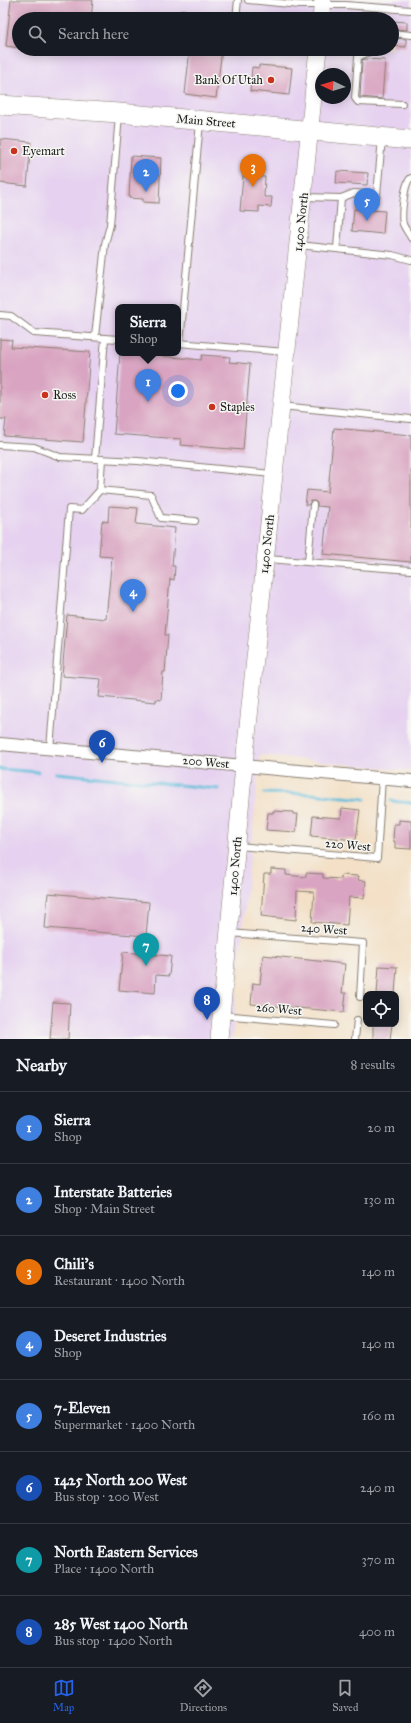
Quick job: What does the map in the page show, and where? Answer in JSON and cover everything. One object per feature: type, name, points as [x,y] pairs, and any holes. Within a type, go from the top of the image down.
[{"type":"main road","name":"1400 North","points":[[219,1039],[244,765],[311,130],[317,56]]},
{"type":"main road","name":"Main Street","points":[[0,105],[119,113],[411,140]]},
{"type":"street","name":"200 West","points":[[0,744],[411,780]]},
{"type":"lane","points":[[237,12],[238,0]]},
{"type":"lane","points":[[248,0],[322,8],[345,5],[411,10]]},
{"type":"lane","points":[[399,34],[411,35]]},
{"type":"lane","points":[[360,56],[358,57],[355,98],[358,102],[402,104]]},
{"type":"lane","points":[[95,337],[105,244],[110,225],[119,113]]},
{"type":"lane","points":[[181,322],[200,121]]},
{"type":"lane","points":[[304,197],[341,198],[354,193],[377,195],[382,137]]},
{"type":"lane","points":[[411,178],[405,186],[403,223],[411,238]]},
{"type":"lane","points":[[336,248],[341,198]]},
{"type":"lane","points":[[299,245],[392,255],[411,260]]},
{"type":"lane","points":[[0,315],[11,316],[34,333],[115,339]]},
{"type":"lane","points":[[95,459],[105,338]]},
{"type":"lane","points":[[181,343],[287,353]]},
{"type":"lane","points":[[282,406],[411,419]]},
{"type":"lane","points":[[0,444],[34,447],[60,457],[102,459],[275,474]]},
{"type":"lane","points":[[50,748],[69,509],[82,510],[100,490],[102,459]]},
{"type":"lane","points":[[100,490],[151,495],[161,518],[195,520]]},
{"type":"lane","points":[[308,562],[313,505]]},
{"type":"lane","points":[[266,559],[411,570]]},
{"type":"lane","name":"220 West","points":[[237,846],[377,858],[382,778]]},
{"type":"lane","name":"240 West","points":[[229,933],[363,943],[360,997]]},
{"type":"lane","name":"260 West","points":[[221,1015],[334,1025]]},
{"type":"lane","points":[[355,1039],[357,1020]]},
{"type":"shaded area","points":[[0,0],[411,0],[411,771],[260,755],[232,1039],[0,1039]]},
{"type":"building","points":[[11,0],[93,0],[92,12],[12,12],[12,47],[6,46]]},
{"type":"building","points":[[399,21],[407,22],[407,30],[399,29]]},
{"type":"building","points":[[399,38],[406,39],[406,47],[399,46]]},
{"type":"building","points":[[189,56],[221,56],[216,98],[185,94]]},
{"type":"building","points":[[362,60],[385,60],[382,99],[360,97]]},
{"type":"building","name":"Bank Of Utah","points":[[259,65],[292,68],[289,95],[250,91],[252,67],[259,68]]},
{"type":"building","points":[[0,139],[31,142],[27,186],[0,183]]},
{"type":"building","points":[[131,156],[161,158],[159,203],[143,202],[143,199],[129,198]]},
{"type":"building","points":[[337,171],[368,173],[367,185],[336,183]]},
{"type":"building","points":[[243,176],[265,177],[264,197],[272,197],[271,207],[259,206],[259,212],[240,211]]},
{"type":"building","points":[[354,209],[385,211],[383,234],[352,231]]},
{"type":"building","points":[[0,339],[12,340],[11,347],[90,352],[83,442],[4,436],[6,419],[0,419]]},
{"type":"building","points":[[202,355],[230,357],[229,362],[250,364],[243,450],[180,445],[181,439],[114,434],[120,356],[162,356],[201,360]]},
{"type":"building","points":[[334,428],[411,435],[411,562],[323,554],[328,507],[317,506],[317,503],[314,501],[311,501],[308,505],[305,505],[307,490],[328,492]]},
{"type":"building","points":[[109,506],[138,508],[136,524],[175,528],[172,566],[175,566],[174,580],[170,579],[165,635],[168,635],[165,672],[163,672],[161,700],[156,699],[156,702],[99,697],[101,679],[62,676],[67,615],[106,619],[112,557],[99,556],[102,521],[108,522]]},
{"type":"building","points":[[342,808],[360,810],[356,840],[311,836],[313,816],[341,818]]},
{"type":"building","points":[[273,811],[293,812],[293,814],[298,814],[296,832],[266,830],[268,813],[273,813]]},
{"type":"building","points":[[399,820],[411,821],[411,849],[395,848],[395,841],[393,841],[394,824],[399,824]]},
{"type":"building","points":[[271,869],[286,870],[286,875],[306,877],[306,873],[323,874],[323,878],[341,879],[341,875],[359,876],[358,880],[366,881],[364,898],[349,897],[347,925],[312,922],[314,892],[297,891],[296,920],[261,916],[264,874],[271,874]]},
{"type":"building","points":[[48,893],[149,902],[146,936],[45,928]]},
{"type":"building","points":[[123,952],[171,956],[169,976],[156,975],[155,993],[119,990]]},
{"type":"building","points":[[263,955],[345,964],[342,993],[346,993],[344,1012],[251,1004],[253,983],[260,984]]},
{"type":"building","points":[[379,966],[397,967],[395,991],[377,991]]},
{"type":"building","points":[[53,1002],[70,1003],[68,1039],[50,1039]]},
{"type":"building","points":[[373,1027],[392,1027],[390,1039],[373,1039]]},
{"type":"waterway","points":[[0,769],[38,772]]},
{"type":"waterway","points":[[56,773],[219,789]]},
{"type":"waterway","points":[[264,793],[312,794],[365,799]]},
{"type":"waterway","points":[[391,801],[411,803]]},
{"type":"place","name":"Bank Of Utah","points":[[271,80]]},
{"type":"place","name":"Eyemart","points":[[14,151]]},
{"type":"place","name":"Chili's","points":[[253,187]]},
{"type":"place","name":"Interstate Batteries","points":[[146,192]]},
{"type":"place","name":"7-Eleven","points":[[367,221]]},
{"type":"place","name":"Ross","points":[[45,395]]},
{"type":"place","name":"Sierra","points":[[148,402]]},
{"type":"place","name":"Staples","points":[[212,407]]},
{"type":"place","name":"Deseret Industries","points":[[133,612]]},
{"type":"place","name":"1425 North 200 West","points":[[102,763]]},
{"type":"place","name":"North Eastern Services","points":[[146,966]]},
{"type":"place","name":"285 West 1400 North","points":[[207,1020]]}]
